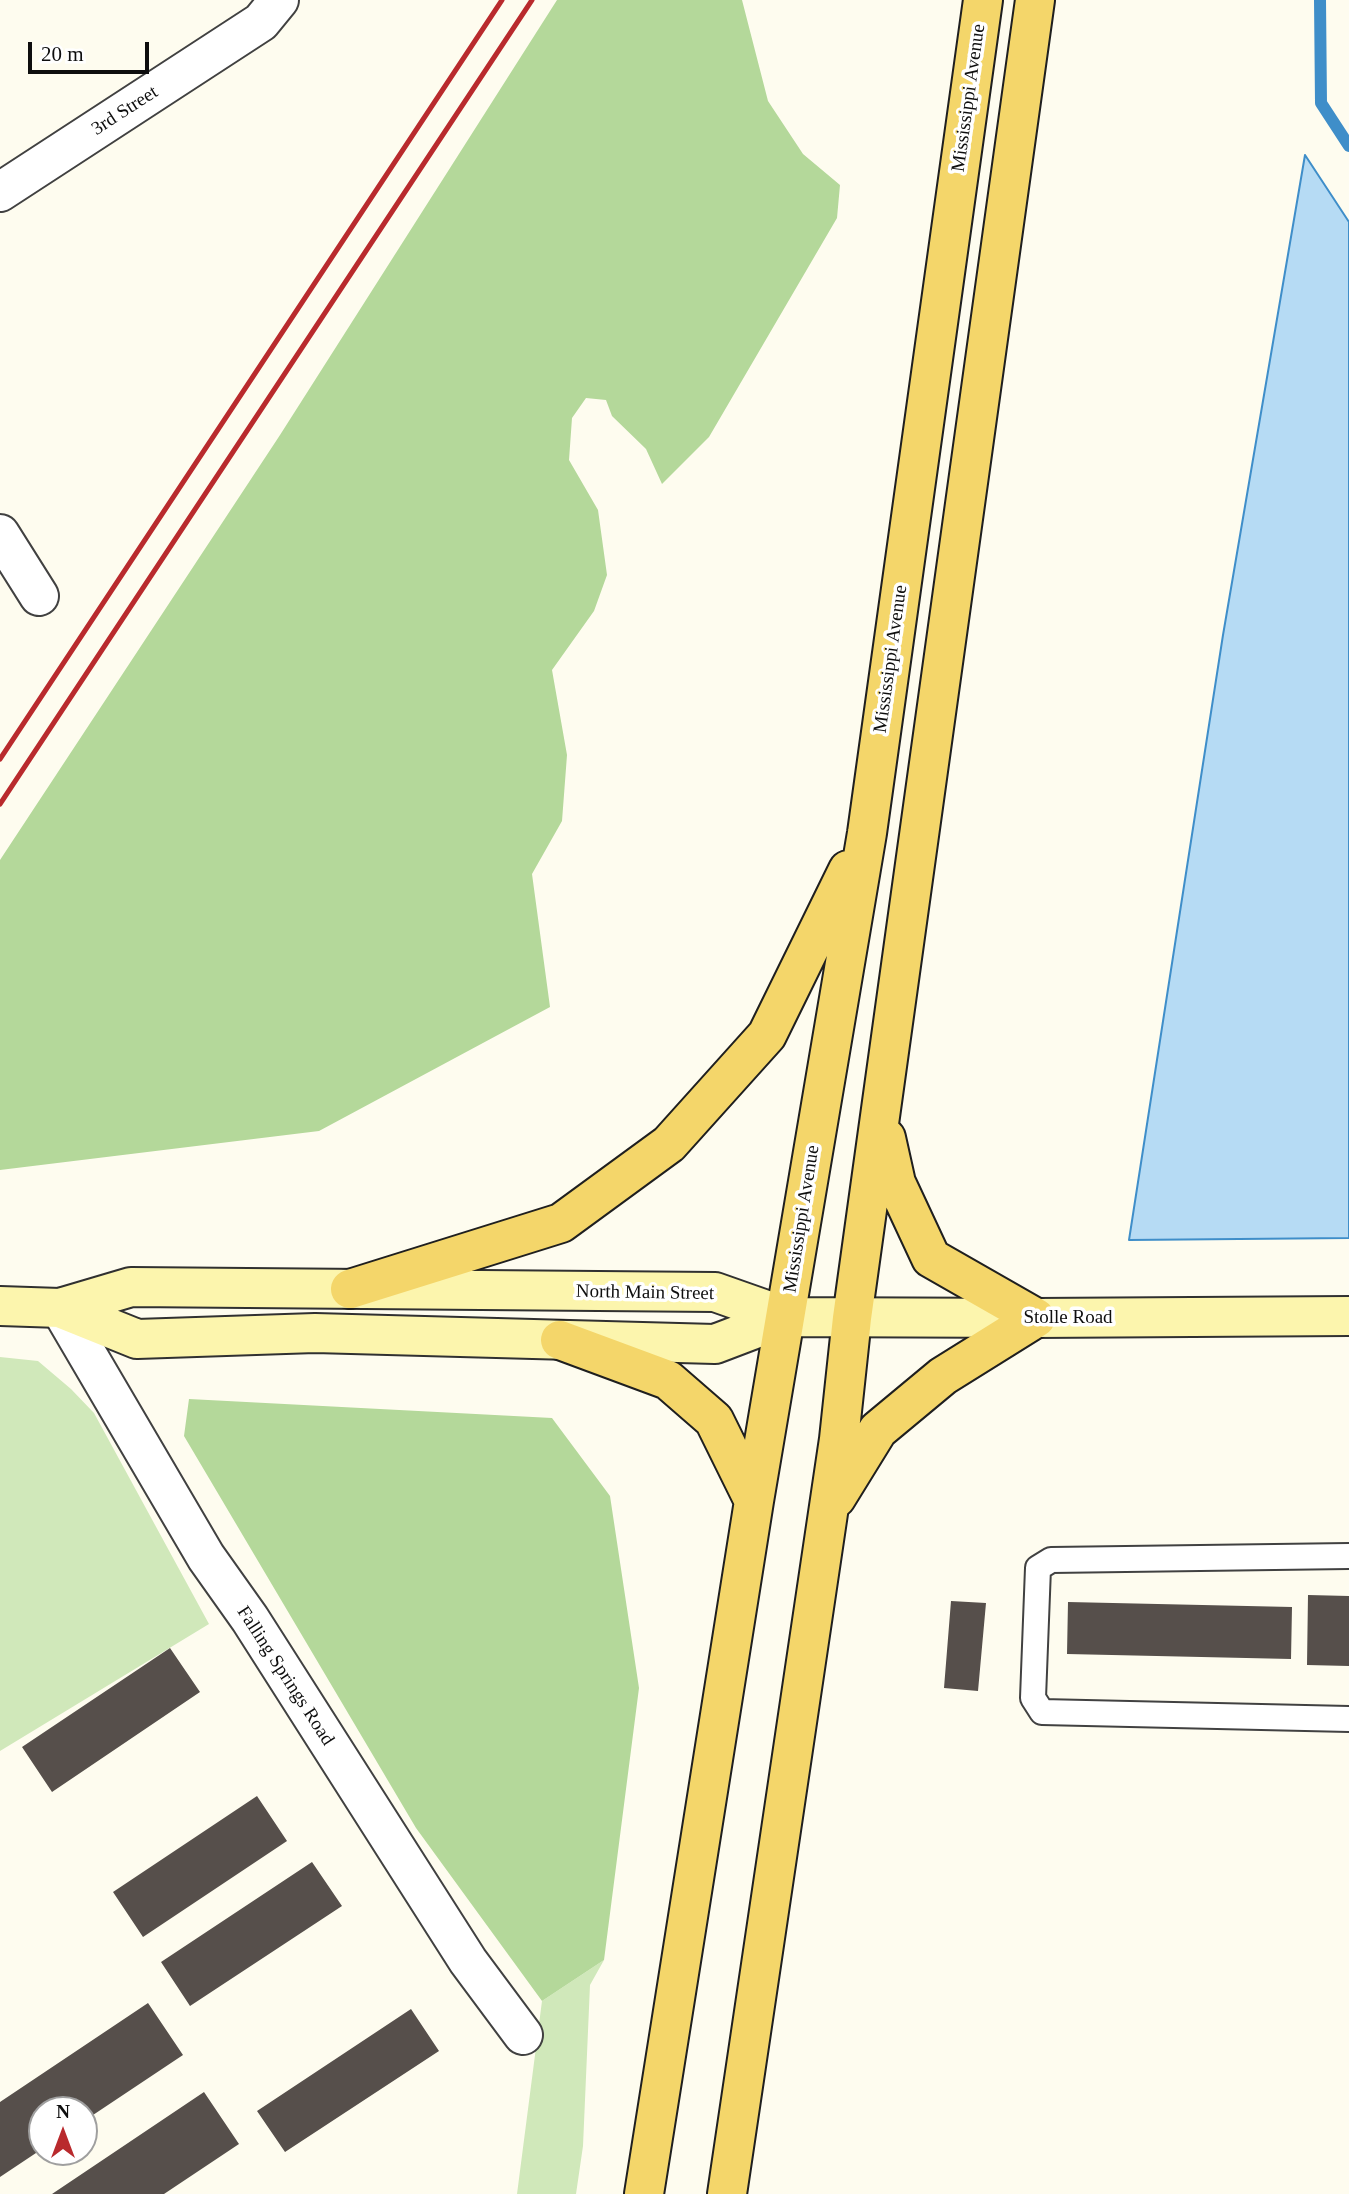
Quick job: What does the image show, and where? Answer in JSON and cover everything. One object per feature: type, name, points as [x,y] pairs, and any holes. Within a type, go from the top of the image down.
[{"type":"main road","name":"Mississippi Avenue","points":[[644,2194],[754,1501],[867,833],[983,0]]},
{"type":"main road","points":[[727,2194],[827,1512],[1035,0]]},
{"type":"main road","points":[[350,1289],[561,1223],[669,1144],[766,1035],[867,833]]},
{"type":"main road","points":[[827,1512],[878,1430],[943,1376],[1036,1318],[931,1258],[896,1183],[881,1112]]},
{"type":"main road","name":"North Main Street","points":[[0,1306],[60,1308],[131,1287],[715,1292],[786,1317]]},
{"type":"main road","name":"North Main Street","points":[[60,1308],[137,1339],[315,1333],[715,1344],[786,1317]]},
{"type":"main road","name":"Stolle Road","points":[[786,1317],[1349,1316]]},
{"type":"main road","points":[[560,1340],[668,1380],[714,1420],[754,1501]]},
{"type":"street","name":"3rd Street","points":[[0,192],[261,22],[279,0]]},
{"type":"street","points":[[0,534],[39,596]]},
{"type":"street","name":"Falling Springs Road","points":[[60,1308],[206,1558],[250,1619],[468,1961],[523,2035]]},
{"type":"lane","points":[[1349,1556],[1051,1560],[1038,1568],[1033,1698],[1042,1712],[1349,1718]]},
{"type":"green space","points":[[557,0],[742,0],[768,101],[803,154],[840,185],[837,218],[709,437],[662,484],[646,449],[612,416],[606,400],[586,398],[572,418],[569,460],[598,510],[607,575],[594,611],[552,670],[567,755],[562,821],[532,874],[550,1007],[319,1131],[0,1170],[0,860],[280,435]]},
{"type":"green space","points":[[0,1357],[38,1361],[94,1413],[209,1624],[0,1751]]},
{"type":"green space","points":[[189,1399],[552,1418],[610,1496],[639,1688],[604,1960],[542,2001],[416,1828],[184,1436]]},
{"type":"green space","points":[[604,1960],[590,1985],[583,2146],[576,2194],[517,2194],[542,2001]]},
{"type":"water","points":[[1305,155],[1349,222],[1349,1238],[1129,1240],[1223,635]]},
{"type":"building","points":[[1308,1595],[1349,1596],[1349,1666],[1307,1665]]},
{"type":"building","points":[[951,1601],[986,1603],[978,1691],[944,1688]]},
{"type":"building","points":[[1068,1602],[1292,1607],[1291,1659],[1067,1654]]},
{"type":"building","points":[[170,1648],[200,1692],[52,1792],[22,1747]]},
{"type":"building","points":[[257,1796],[287,1841],[143,1937],[113,1892]]},
{"type":"building","points":[[312,1862],[342,1906],[190,2006],[161,1962]]},
{"type":"building","points":[[148,2003],[183,2055],[98,2112],[98,2096],[28,2096],[28,2158],[0,2177],[0,2102]]},
{"type":"building","points":[[411,2009],[439,2051],[285,2152],[257,2111]]},
{"type":"building","points":[[204,2092],[239,2144],[164,2194],[52,2194],[94,2166],[98,2166],[98,2163]]},
{"type":"waterway","points":[[1320,0],[1321,103],[1349,146]]},
{"type":"railway","points":[[0,759],[502,0]]},
{"type":"railway","points":[[0,804],[532,0]]}]
